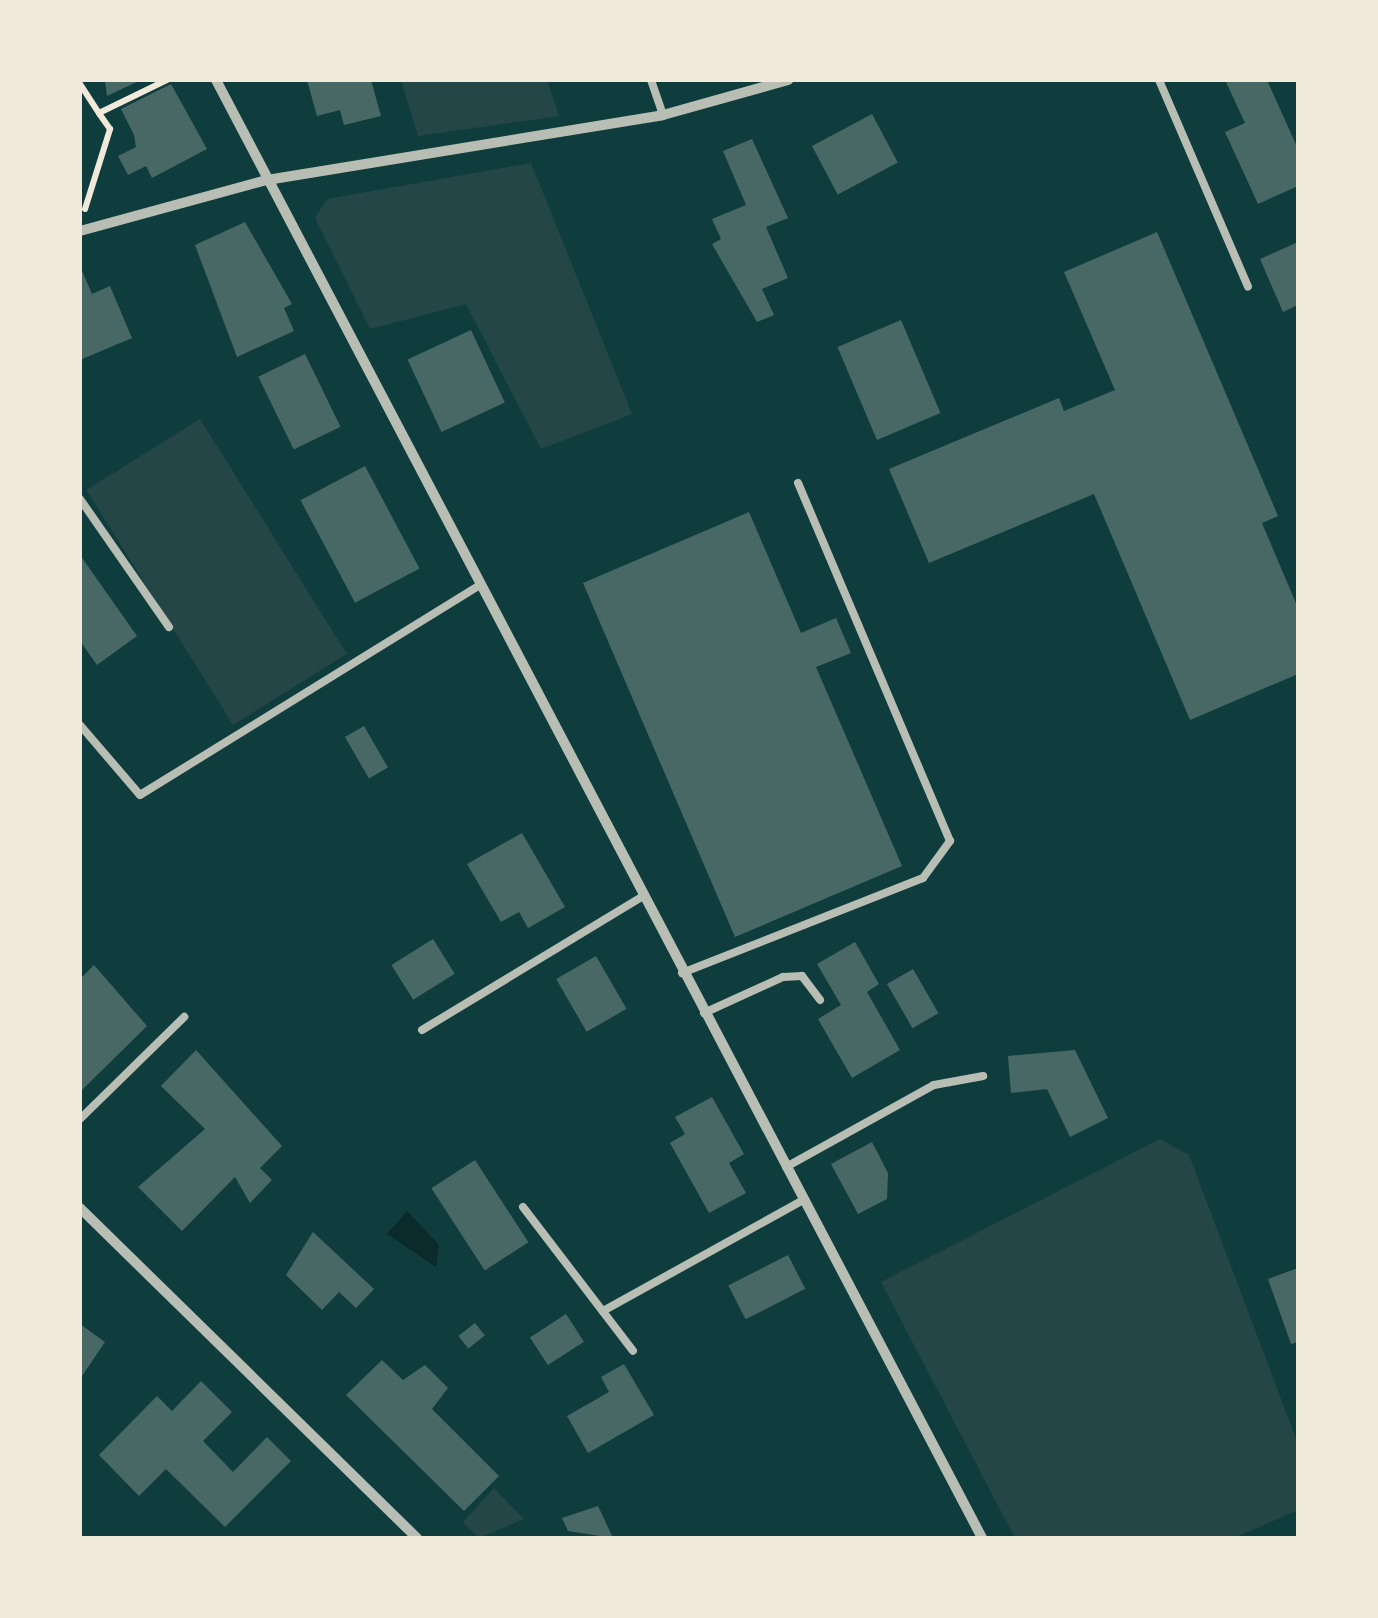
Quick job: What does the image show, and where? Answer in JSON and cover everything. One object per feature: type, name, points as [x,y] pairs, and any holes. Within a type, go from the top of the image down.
[{"type":"street","points":[[216,80],[478,586],[982,1538]]},
{"type":"street","points":[[80,228],[267,180],[663,115],[788,80]]},
{"type":"street","points":[[80,1208],[417,1538]]},
{"type":"lane","points":[[651,80],[663,115]]},
{"type":"lane","points":[[1159,80],[1248,287]]},
{"type":"lane","points":[[682,973],[923,878],[950,841],[798,483]]},
{"type":"lane","points":[[80,499],[169,626]]},
{"type":"lane","points":[[80,725],[140,795],[478,586]]},
{"type":"lane","points":[[422,1030],[642,896]]},
{"type":"lane","points":[[704,1013],[783,977],[802,976],[820,1000]]},
{"type":"lane","points":[[80,1119],[184,1017]]},
{"type":"lane","points":[[786,1167],[934,1085],[983,1076]]},
{"type":"lane","points":[[603,1311],[804,1200]]},
{"type":"lane","points":[[523,1207],[633,1351]]},
{"type":"path","points":[[99,113],[167,80]]},
{"type":"path","points":[[80,84],[110,129],[80,228]]},
{"type":"shaded area","points":[[401,80],[547,80],[559,116],[418,136]]},
{"type":"shaded area","points":[[531,163],[632,414],[541,449],[466,304],[370,329],[315,218],[327,199]]},
{"type":"shaded area","points":[[200,419],[347,654],[233,725],[86,490]]},
{"type":"shaded area","points":[[1160,1139],[1189,1155],[1298,1444],[1298,1510],[1234,1538],[1015,1538],[881,1282]]},
{"type":"shaded area","points":[[407,1211],[439,1245],[436,1267],[387,1234]]},
{"type":"shaded area","points":[[494,1488],[524,1519],[479,1538],[463,1522]]},
{"type":"building","points":[[105,80],[141,80],[107,96]]},
{"type":"building","points":[[307,80],[371,80],[381,116],[344,125],[340,110],[317,116]]},
{"type":"building","points":[[1267,80],[1298,149],[1298,186],[1258,204],[1225,132],[1245,123],[1226,82]]},
{"type":"building","points":[[171,84],[207,149],[152,178],[146,166],[128,175],[118,156],[136,147],[121,109]]},
{"type":"building","points":[[872,114],[898,163],[838,194],[812,146]]},
{"type":"building","points":[[752,139],[788,218],[766,227],[788,278],[762,289],[774,315],[757,322],[712,244],[721,239],[712,219],[746,205],[723,151]]},
{"type":"building","points":[[245,222],[292,304],[284,308],[294,331],[237,357],[195,245]]},
{"type":"building","points":[[1157,232],[1278,516],[1262,523],[1298,608],[1298,674],[1190,720],[1094,494],[929,563],[889,469],[1059,398],[1064,411],[1115,390],[1064,272]]},
{"type":"building","points":[[1298,242],[1298,305],[1283,312],[1260,259]]},
{"type":"building","points":[[80,266],[92,294],[110,286],[132,338],[80,360]]},
{"type":"building","points":[[901,320],[940,413],[877,440],[837,347]]},
{"type":"building","points":[[471,330],[505,403],[441,432],[408,360]]},
{"type":"building","points":[[305,354],[341,427],[294,450],[258,377]]},
{"type":"building","points":[[365,466],[419,568],[355,603],[301,500]]},
{"type":"building","points":[[749,512],[801,633],[836,618],[851,653],[816,667],[902,866],[735,937],[583,583]]},
{"type":"building","points":[[80,555],[137,636],[97,665],[80,641]]},
{"type":"building","points":[[364,726],[388,768],[369,779],[345,737]]},
{"type":"building","points":[[522,833],[565,907],[528,928],[519,912],[501,922],[467,864]]},
{"type":"building","points":[[433,939],[455,974],[413,1000],[391,965]]},
{"type":"building","points":[[855,942],[879,984],[867,992],[900,1050],[852,1078],[818,1019],[841,1005],[817,964]]},
{"type":"building","points":[[596,956],[626,1009],[587,1032],[556,979]]},
{"type":"building","points":[[94,965],[147,1026],[80,1092],[80,979]]},
{"type":"building","points":[[913,969],[939,1013],[913,1028],[887,984]]},
{"type":"building","points":[[196,1050],[282,1146],[260,1168],[272,1180],[250,1203],[235,1177],[182,1231],[138,1187],[205,1129],[161,1086]]},
{"type":"building","points":[[1075,1050],[1108,1118],[1070,1137],[1047,1089],[1011,1093],[1008,1056]]},
{"type":"building","points":[[712,1097],[744,1154],[729,1163],[746,1193],[709,1213],[670,1143],[685,1134],[675,1117]]},
{"type":"building","points":[[872,1142],[888,1173],[887,1199],[858,1214],[831,1164]]},
{"type":"building","points":[[475,1160],[528,1242],[485,1271],[431,1188]]},
{"type":"building","points":[[313,1232],[374,1289],[356,1308],[339,1292],[322,1310],[286,1275]]},
{"type":"building","points":[[788,1255],[805,1289],[746,1319],[728,1285]]},
{"type":"building","points":[[1298,1268],[1298,1342],[1291,1344],[1268,1279]]},
{"type":"building","points":[[566,1314],[584,1342],[548,1365],[530,1337]]},
{"type":"building","points":[[475,1323],[485,1336],[468,1349],[458,1336]]},
{"type":"building","points":[[80,1324],[105,1342],[80,1379]]},
{"type":"building","points":[[382,1360],[403,1380],[425,1365],[448,1388],[432,1409],[499,1476],[464,1511],[346,1395]]},
{"type":"building","points":[[624,1364],[654,1415],[588,1453],[567,1416],[609,1392],[601,1377]]},
{"type":"building","points":[[201,1381],[232,1412],[203,1441],[233,1472],[267,1437],[291,1461],[225,1527],[166,1469],[139,1496],[99,1455],[157,1396],[172,1411]]},
{"type":"building","points":[[598,1506],[613,1538],[568,1531],[562,1518]]}]
